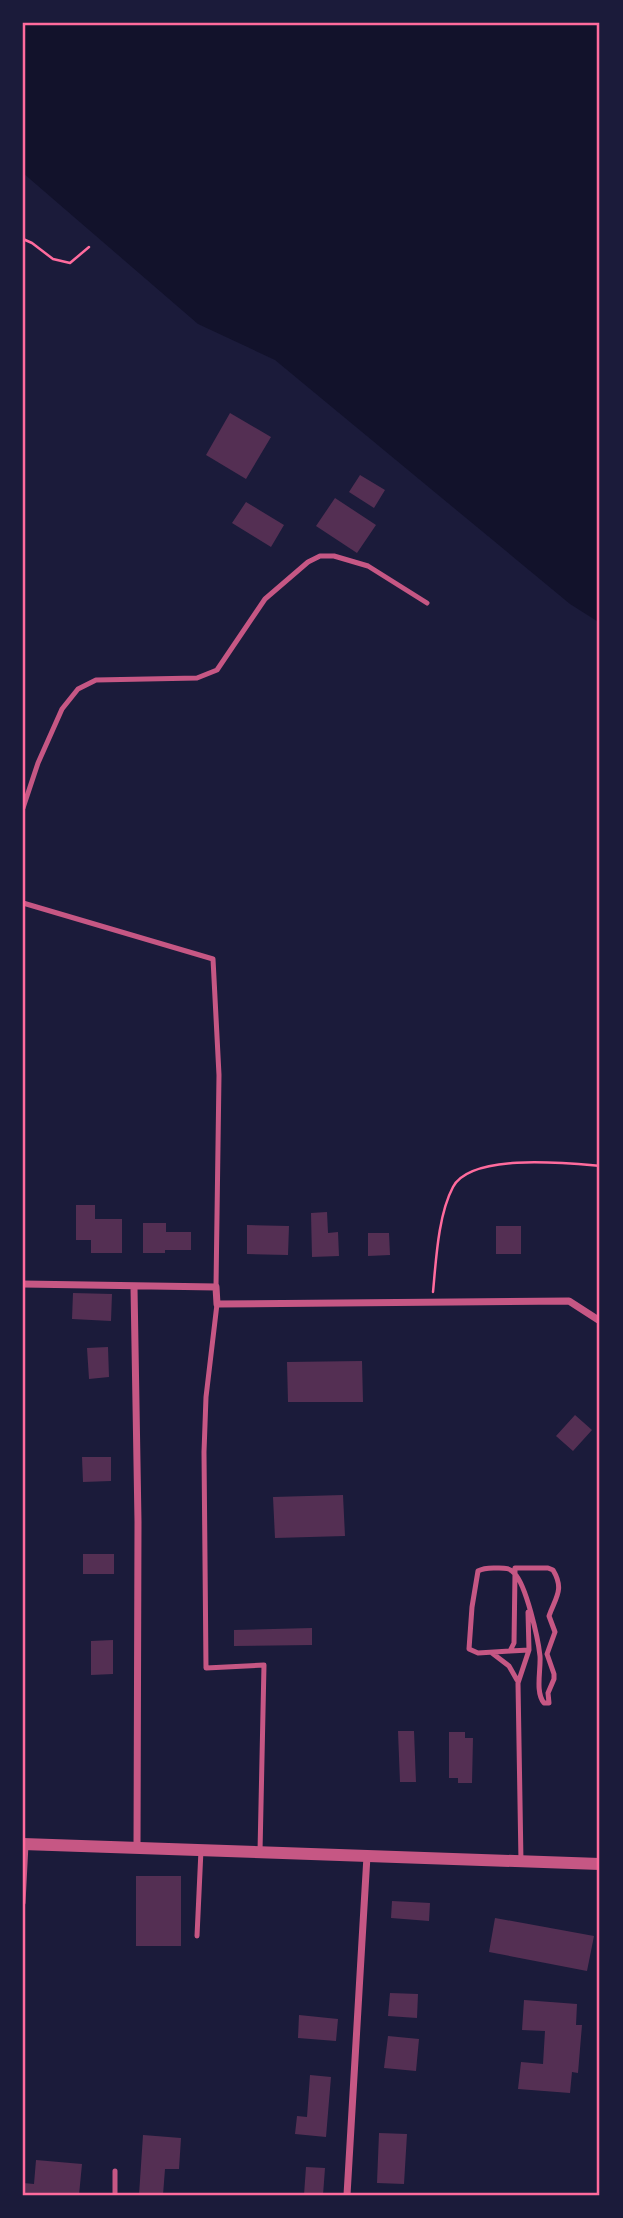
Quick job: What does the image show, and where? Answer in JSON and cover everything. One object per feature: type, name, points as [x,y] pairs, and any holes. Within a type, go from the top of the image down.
[{"type":"street","points":[[23,1284],[216,1287],[217,1304],[569,1301],[600,1321]]},
{"type":"street","points":[[134,1287],[138,1522],[137,1848]]},
{"type":"street","points":[[24,1844],[600,1864]]},
{"type":"street","points":[[348,2195],[367,1856]]},
{"type":"lane","points":[[23,808],[38,763],[62,709],[78,689],[96,680],[197,678],[216,670],[265,599],[308,562],[320,556],[334,556],[368,566],[427,603]]},
{"type":"lane","points":[[23,903],[213,959],[219,1075],[216,1287]]},
{"type":"lane","points":[[217,1304],[206,1397],[204,1452],[206,1668],[264,1665],[260,1852]]},
{"type":"lane","points":[[510,1651],[514,1643],[515,1571],[518,1563],[553,1570],[558,1579],[558,1599],[549,1616],[555,1632],[547,1654],[554,1674],[548,1693],[549,1703],[544,1703],[540,1698],[538,1644],[522,1584],[515,1571],[506,1568],[482,1569],[476,1578],[469,1648],[473,1653],[529,1650]]},
{"type":"lane","points":[[521,1862],[518,1683],[529,1650],[528,1605]]},
{"type":"lane","points":[[492,1653],[509,1666],[518,1683]]},
{"type":"lane","points":[[23,1903],[24,1844]]},
{"type":"lane","points":[[197,1936],[201,1850]]},
{"type":"lane","points":[[115,2195],[116,2171]]},
{"type":"path","points":[[23,239],[61,262],[70,263],[89,247]]},
{"type":"path","points":[[431,1302],[444,1215],[452,1188],[461,1175],[496,1164],[600,1166]]},
{"type":"shaded area","points":[[23,23],[600,23],[600,623],[570,604],[275,360],[198,324],[23,173]]},
{"type":"building","points":[[230,413],[271,437],[246,479],[206,455]]},
{"type":"building","points":[[360,475],[385,490],[374,508],[349,492]]},
{"type":"building","points":[[335,498],[376,525],[357,553],[316,526]]},
{"type":"building","points":[[246,502],[284,525],[271,547],[232,523]]},
{"type":"building","points":[[76,1205],[95,1205],[95,1219],[122,1219],[122,1253],[91,1253],[91,1240],[76,1240]]},
{"type":"building","points":[[327,1212],[328,1233],[338,1232],[339,1256],[312,1257],[311,1213]]},
{"type":"building","points":[[143,1223],[166,1223],[166,1232],[191,1232],[191,1250],[143,1253]]},
{"type":"building","points":[[247,1225],[289,1226],[288,1255],[247,1254]]},
{"type":"building","points":[[496,1226],[521,1226],[521,1254],[496,1254]]},
{"type":"building","points":[[368,1233],[389,1233],[390,1255],[368,1256]]},
{"type":"building","points":[[73,1293],[112,1294],[111,1321],[72,1319]]},
{"type":"building","points":[[108,1347],[109,1377],[89,1379],[87,1348]]},
{"type":"building","points":[[362,1361],[363,1402],[288,1402],[287,1362]]},
{"type":"building","points":[[575,1415],[592,1430],[573,1451],[556,1436]]},
{"type":"building","points":[[82,1457],[111,1457],[111,1481],[83,1482]]},
{"type":"building","points":[[343,1495],[345,1536],[275,1538],[273,1497]]},
{"type":"building","points":[[83,1554],[114,1554],[114,1574],[83,1574]]},
{"type":"building","points":[[312,1628],[312,1645],[234,1646],[234,1630]]},
{"type":"building","points":[[113,1640],[113,1674],[91,1675],[91,1641]]},
{"type":"building","points":[[398,1731],[414,1731],[416,1782],[400,1782]]},
{"type":"building","points":[[449,1732],[465,1732],[465,1738],[473,1738],[472,1783],[458,1783],[458,1778],[449,1778]]},
{"type":"building","points":[[136,1876],[181,1876],[181,1946],[136,1946]]},
{"type":"building","points":[[392,1901],[430,1903],[429,1921],[391,1918]]},
{"type":"building","points":[[495,1918],[594,1936],[587,1971],[489,1952]]},
{"type":"building","points":[[390,1993],[418,1994],[417,2018],[388,2016]]},
{"type":"building","points":[[524,2000],[577,2004],[576,2025],[582,2025],[578,2073],[572,2072],[570,2093],[518,2089],[521,2062],[543,2064],[545,2031],[522,2030]]},
{"type":"building","points":[[299,2015],[338,2019],[336,2041],[298,2038]]},
{"type":"building","points":[[388,2036],[419,2039],[416,2071],[384,2068]]},
{"type":"building","points":[[310,2075],[331,2077],[326,2137],[295,2134],[297,2116],[307,2117]]},
{"type":"building","points":[[379,2133],[407,2134],[404,2184],[377,2183]]},
{"type":"building","points":[[143,2135],[181,2138],[179,2169],[165,2169],[163,2195],[139,2195]]},
{"type":"building","points":[[36,2160],[82,2164],[79,2195],[23,2195],[23,2183],[34,2184]]},
{"type":"building","points":[[306,2167],[325,2168],[323,2195],[304,2195]]}]
